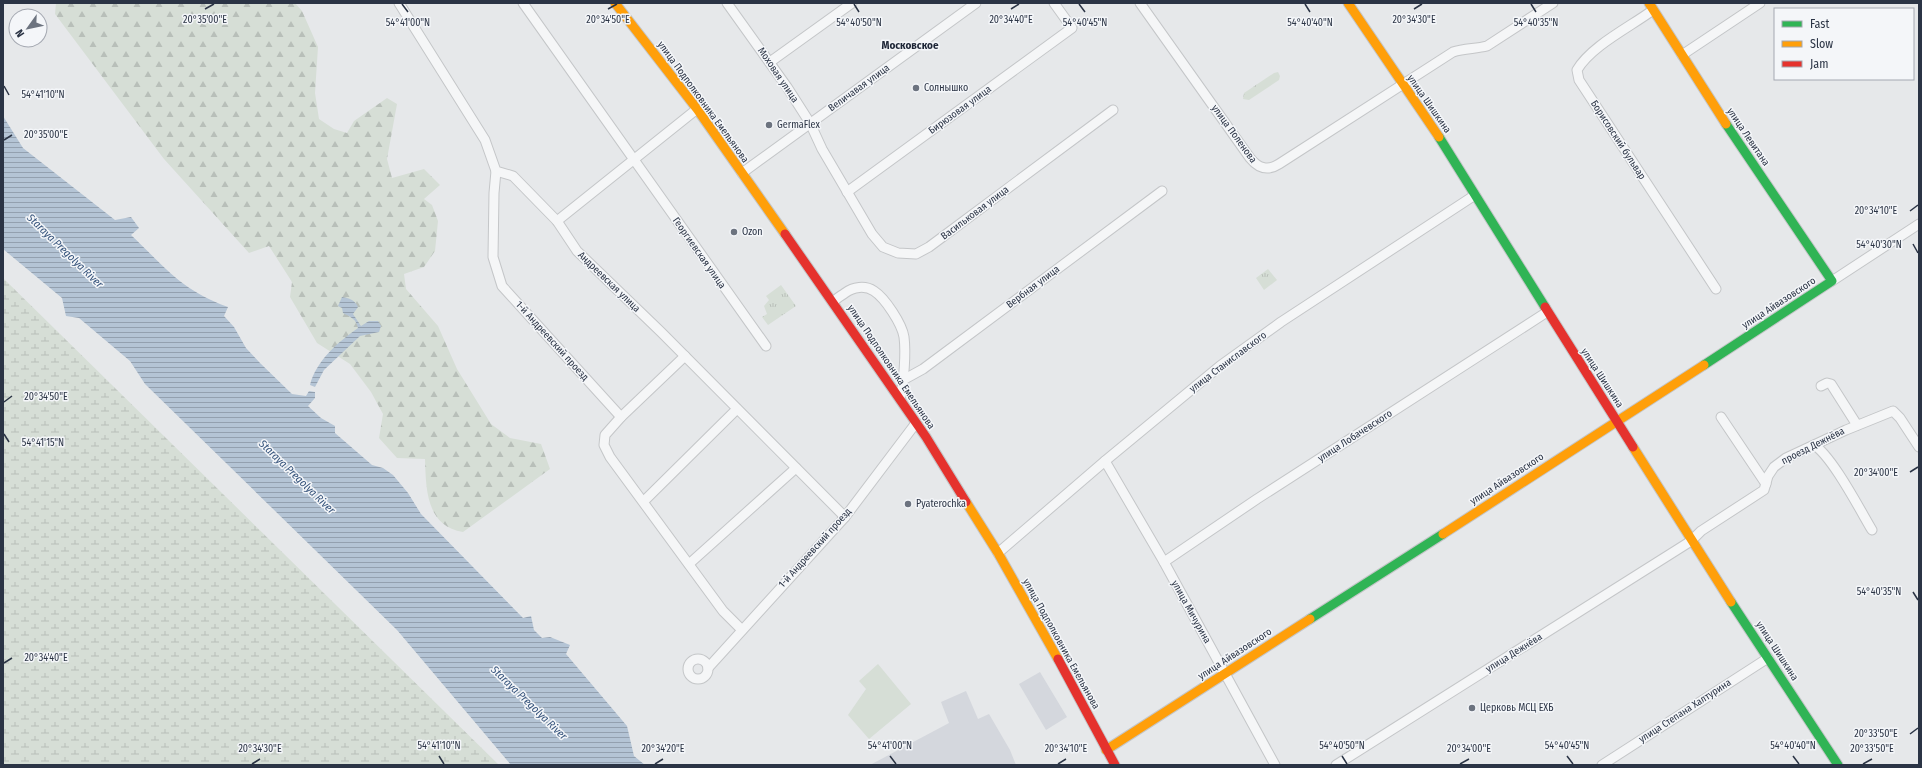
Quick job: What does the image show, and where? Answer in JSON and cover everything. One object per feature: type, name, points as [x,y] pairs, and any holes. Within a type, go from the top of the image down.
[{"type":"street","points":[[399,3],[485,140],[496,171]]},
{"type":"street","name":"Георгиевская улица","points":[[524,3],[633,160],[766,346]]},
{"type":"street","name":"улица Подполковника Емельянова","points":[[615,3],[697,109],[834,302],[884,378],[900,398],[998,553],[1046,637],[1115,765]]},
{"type":"street","name":"Моховая улица","points":[[727,3],[770,62],[810,123],[822,149],[847,192]]},
{"type":"street","points":[[770,62],[852,3]]},
{"type":"street","name":"Величавая улица","points":[[742,173],[976,3]]},
{"type":"street","name":"Бирюзовая улица","points":[[847,192],[1072,28],[1054,3]]},
{"type":"street","name":"улица Поленова","points":[[1140,3],[1250,158],[1262,168],[1272,168],[1280,164],[1402,84]]},
{"type":"street","name":"улица Шишкина","points":[[1348,3],[1430,123],[1691,541],[1838,765]]},
{"type":"street","points":[[1402,84],[1453,52],[1460,49],[1476,49],[1487,46],[1553,3]]},
{"type":"street","points":[[1682,55],[1760,3]]},
{"type":"street","name":"улица Левитана","points":[[1651,7],[1832,281]]},
{"type":"street","name":"Борисовский бульвар","points":[[1651,7],[1582,62],[1577,70],[1579,80],[1716,289]]},
{"type":"street","points":[[557,221],[697,109]]},
{"type":"street","name":"Васильковая улица","points":[[847,192],[872,234],[883,247],[898,253],[916,254],[929,247],[1113,110]]},
{"type":"street","name":"Андреевская улица","points":[[496,171],[513,176],[557,221],[577,251],[685,356],[845,517]]},
{"type":"street","name":"1-й Андреевский проезд","points":[[496,171],[493,257],[502,286],[621,417]]},
{"type":"street","name":"Вербная улица","points":[[903,380],[923,369],[1162,191]]},
{"type":"street","name":"улица Станиславского","points":[[998,553],[1105,461],[1220,366],[1287,318],[1475,195]]},
{"type":"street","name":"улица Айвазовского","points":[[1106,750],[1617,422],[1919,224]]},
{"type":"street","points":[[834,302],[850,290],[863,287],[874,291],[898,321],[904,336],[903,380],[900,398]]},
{"type":"street","name":"улица Лобачевского","points":[[1164,562],[1257,499],[1547,312]]},
{"type":"street","points":[[685,356],[621,417],[605,435],[604,444],[610,457],[644,501],[723,611],[742,630]]},
{"type":"street","points":[[1821,386],[1827,383],[1831,384],[1857,425]]},
{"type":"street","points":[[644,501],[738,409]]},
{"type":"street","name":"проезд Дежнёва","points":[[1691,541],[1701,531],[1764,490],[1768,476],[1774,467],[1786,458],[1857,425],[1893,411],[1900,418],[1919,447]]},
{"type":"street","points":[[1721,417],[1766,484]]},
{"type":"street","name":"1-й Андреевский проезд","points":[[708,668],[845,517],[916,423]]},
{"type":"street","points":[[1814,445],[1820,448],[1831,464],[1872,530]]},
{"type":"street","name":"улица Мичурина","points":[[1105,461],[1164,562],[1275,765]]},
{"type":"street","points":[[689,564],[796,468]]},
{"type":"street","name":"улица Дежнёва","points":[[1336,765],[1691,541]]},
{"type":"street","name":"улица Степана Халтурина","points":[[1602,765],[1768,658]]},
{"type":"shaded area","points":[[1040,672],[1067,717],[1046,730],[1019,684]]},
{"type":"shaded area","points":[[966,691],[978,719],[989,714],[1010,750],[1016,765],[870,765],[949,723],[941,702]]},
{"type":"green space","points":[[56,3],[295,3],[302,11],[318,47],[315,93],[319,119],[334,129],[347,133],[354,121],[387,98],[397,104],[387,159],[392,178],[424,169],[440,185],[424,199],[432,205],[438,221],[435,251],[424,267],[404,274],[406,289],[438,326],[457,369],[491,424],[510,438],[541,444],[550,469],[463,532],[451,528],[442,522],[435,514],[430,504],[426,482],[425,459],[397,458],[379,438],[383,414],[371,392],[350,364],[317,343],[290,297],[292,282],[269,246],[249,253],[164,159],[55,14]]},
{"type":"green space","points":[[1278,72],[1280,76],[1279,80],[1249,100],[1243,99],[1244,93],[1274,73]]},
{"type":"green space","points":[[1268,269],[1277,280],[1264,290],[1256,278]]},
{"type":"green space","points":[[3,278],[499,765],[3,765]]},
{"type":"green space","points":[[781,285],[796,306],[768,325],[762,317],[767,314],[764,306],[769,300],[766,296]]},
{"type":"green space","points":[[878,664],[911,704],[869,739],[848,715],[866,689],[859,681]]},
{"type":"water","name":"Staraya Pregolya River","points":[[3,116],[23,148],[115,220],[131,217],[139,228],[131,235],[165,268],[198,293],[228,307],[224,316],[234,327],[246,348],[260,363],[292,394],[306,396],[309,391],[315,392],[315,398],[308,406],[321,418],[335,426],[335,433],[372,465],[383,468],[393,475],[408,493],[421,514],[523,618],[531,616],[534,630],[542,638],[550,637],[570,645],[566,654],[627,726],[634,756],[645,765],[511,765],[397,630],[145,384],[130,361],[79,318],[66,316],[62,298],[3,249]]},
{"type":"water","points":[[342,297],[352,300],[357,305],[358,307],[353,314],[361,326],[369,321],[378,321],[381,326],[379,332],[360,336],[324,370],[315,387],[310,385],[317,368],[343,339],[358,328],[354,320],[343,313],[342,308],[338,306]]},
{"type":"traffic: fast","points":[[1704,365],[1832,281],[1726,124]]},
{"type":"traffic: fast","points":[[1439,137],[1545,307]]},
{"type":"traffic: fast","points":[[1310,619],[1443,534]]},
{"type":"traffic: fast","points":[[1731,602],[1838,765]]},
{"type":"traffic: slow","points":[[615,3],[697,109],[785,234]]},
{"type":"traffic: slow","points":[[1348,3],[1439,137]]},
{"type":"traffic: slow","points":[[1649,3],[1726,124]]},
{"type":"traffic: slow","points":[[1443,534],[1704,365]]},
{"type":"traffic: slow","points":[[1633,447],[1731,602]]},
{"type":"traffic: slow","points":[[966,502],[998,553],[1058,659]]},
{"type":"traffic: slow","points":[[1106,750],[1310,619]]},
{"type":"traffic: jam","points":[[785,234],[926,437],[966,502]]},
{"type":"traffic: jam","points":[[1545,307],[1633,447]]},
{"type":"traffic: jam","points":[[1058,659],[1115,765]]},
{"type":"place","name":"Солнышко","points":[[916,88]]},
{"type":"place","name":"GermaFlex","points":[[769,125]]},
{"type":"place","name":"Ozon","points":[[734,232]]},
{"type":"place","name":"Pyaterochka","points":[[908,504]]},
{"type":"place","name":"Церковь МСЦ ЕХБ","points":[[1472,708]]},
{"type":"district","name":"Московское","points":[[910,45]]}]
